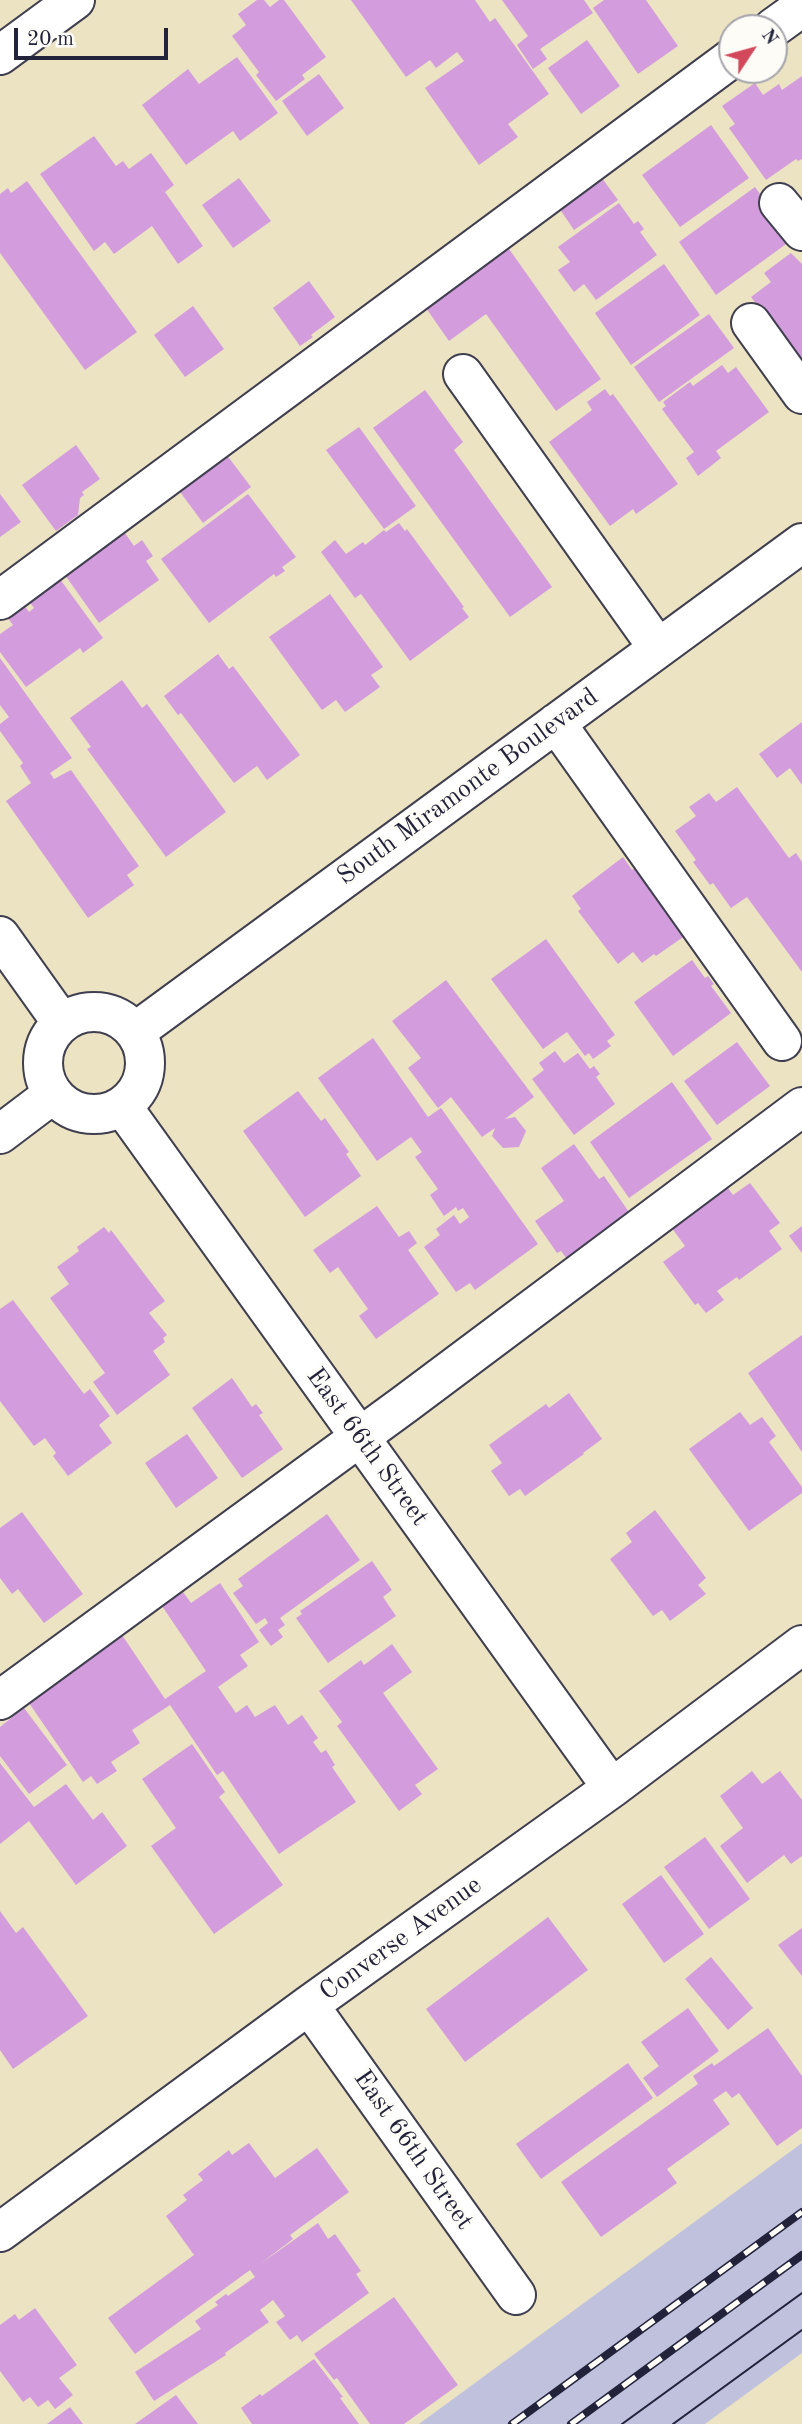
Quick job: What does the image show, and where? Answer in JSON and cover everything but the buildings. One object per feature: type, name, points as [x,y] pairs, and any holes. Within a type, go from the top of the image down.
[{"type":"street","points":[[0,55],[75,0]]},
{"type":"street","points":[[0,600],[718,68]]},
{"type":"street","points":[[751,323],[802,394]]},
{"type":"street","points":[[463,374],[659,648]]},
{"type":"street","name":"South Miramonte Boulevard","points":[[135,1032],[802,543]]},
{"type":"street","points":[[556,723],[782,1041]]},
{"type":"street","points":[[0,936],[62,1023]]},
{"type":"street","points":[[92,1011],[109,1013],[123,1020],[135,1032],[144,1047],[146,1063],[143,1081],[135,1096],[122,1106],[108,1113],[93,1115],[77,1112],[63,1105],[53,1094],[45,1080],[42,1064],[44,1048],[51,1034],[62,1023],[76,1015],[92,1011]]},
{"type":"street","points":[[0,1133],[53,1094]]},
{"type":"street","name":"East 66th Street","points":[[122,1106],[612,1788]]},
{"type":"street","points":[[0,1700],[802,1107]]},
{"type":"street","name":"Converse Avenue","points":[[0,2232],[309,2005],[612,1788],[802,1645]]},
{"type":"street","name":"East 66th Street","points":[[309,2005],[516,2295]]},
{"type":"shaded area","points":[[802,2143],[802,2353],[705,2424],[419,2424]]},
{"type":"tram line","points":[[622,2424],[802,2293]]},
{"type":"tram line","points":[[673,2424],[802,2330]]},
{"type":"railway","points":[[512,2424],[802,2212]]},
{"type":"railway","points":[[571,2424],[802,2255]]}]
